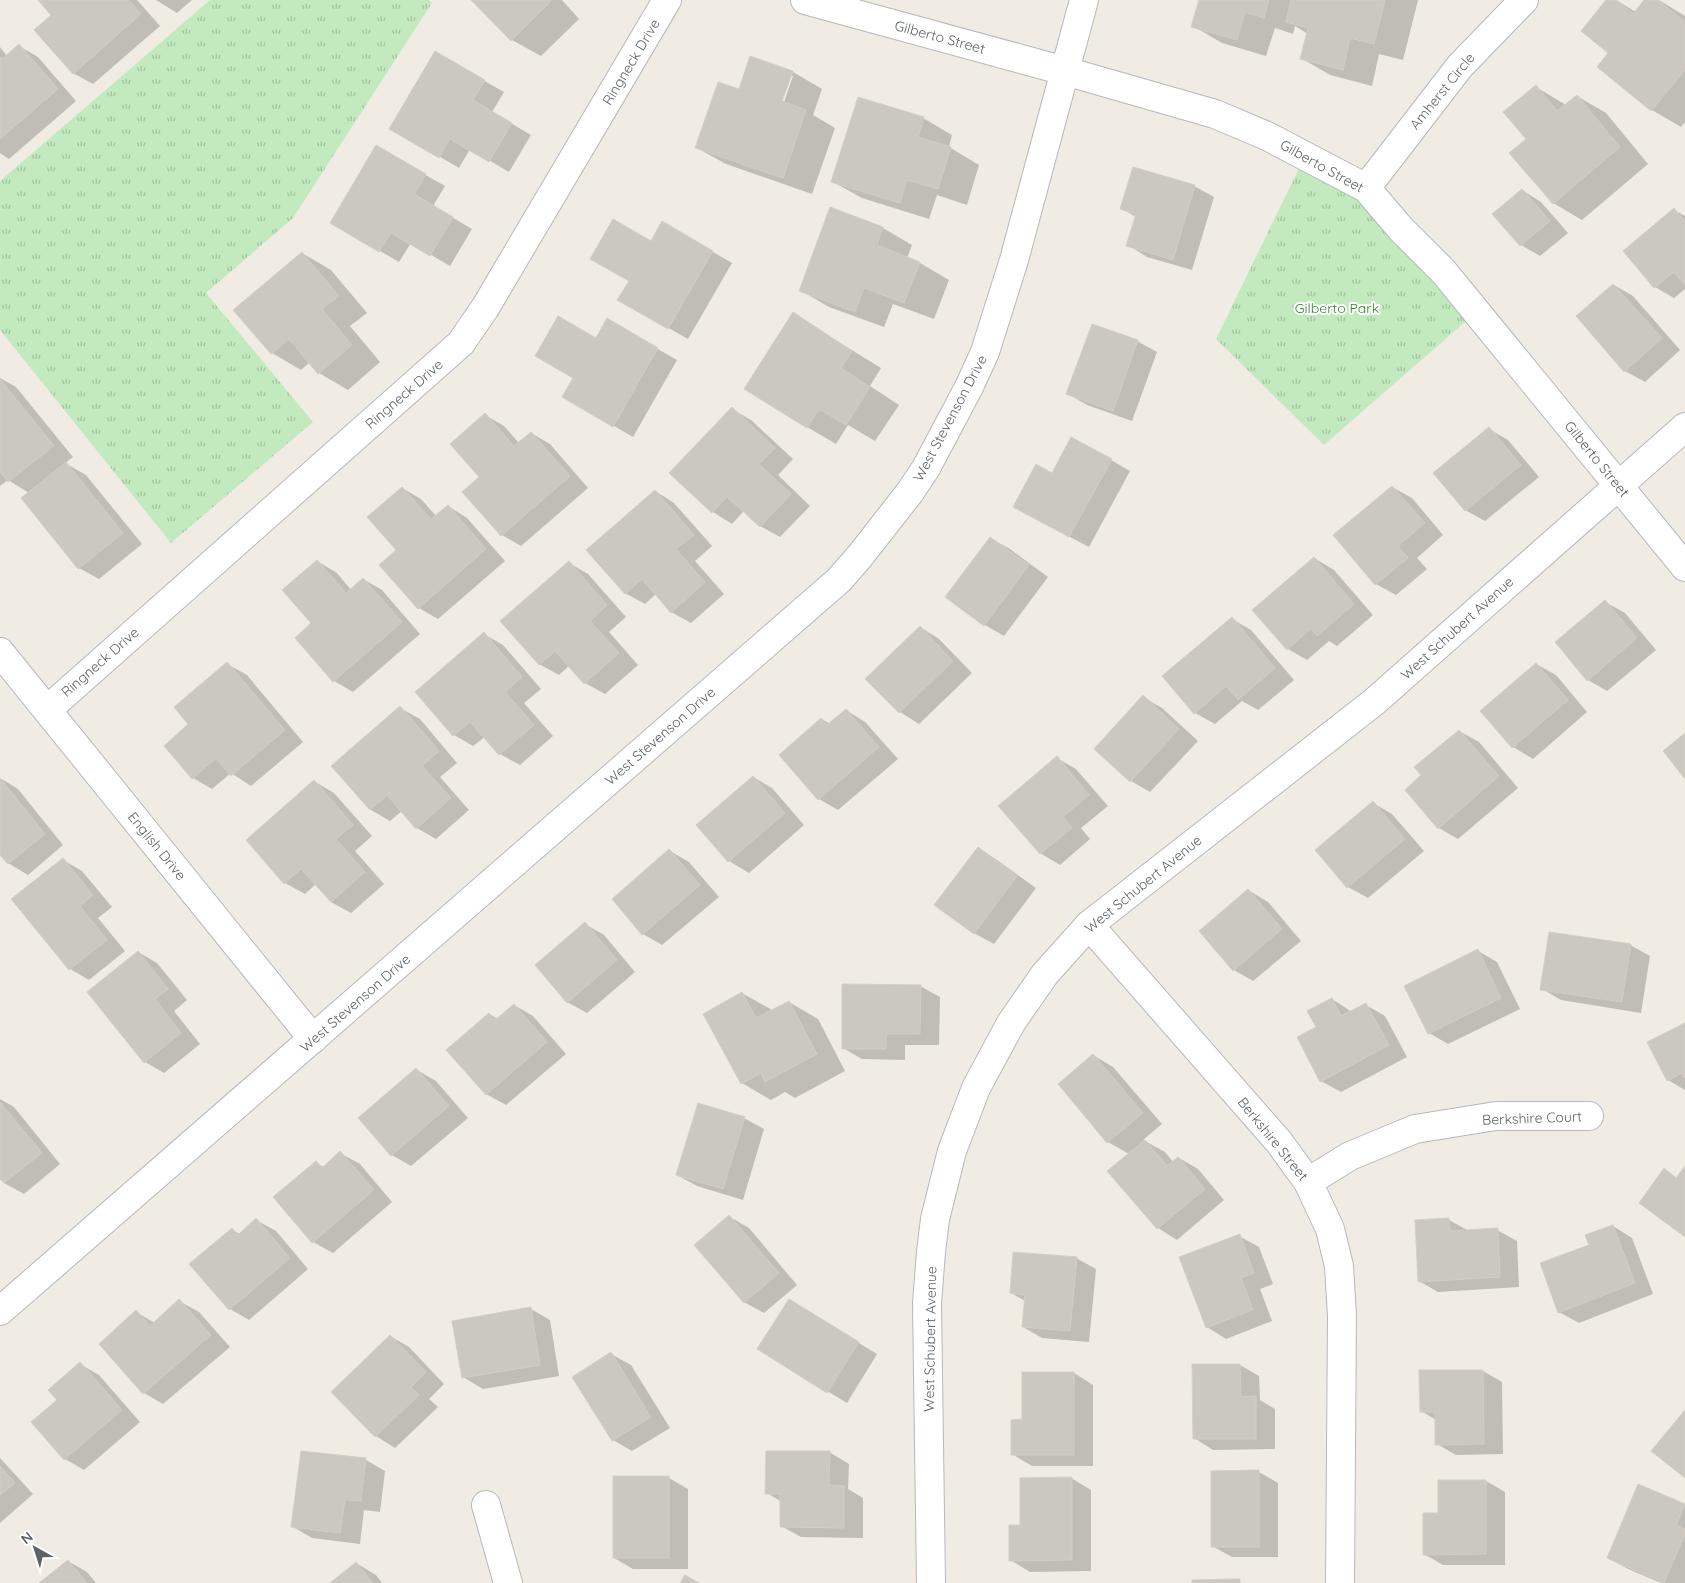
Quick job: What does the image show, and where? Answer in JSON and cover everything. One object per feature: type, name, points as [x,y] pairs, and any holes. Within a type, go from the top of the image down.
[{"type":"street","name":"Ringneck Drive","points":[[47,710],[461,344],[490,299],[668,0]]},
{"type":"street","name":"Gilberto Street","points":[[806,0],[1215,114],[1267,136],[1366,188],[1401,229],[1443,271],[1685,567]]},
{"type":"street","name":"West Stevenson Drive","points":[[2,1306],[313,1039],[839,580],[860,556],[910,492],[926,468],[969,387],[985,352],[1014,260],[1084,0]]},
{"type":"street","name":"Amherst Circle","points":[[1366,188],[1460,66],[1524,0]]},
{"type":"street","name":"West Schubert Avenue","points":[[931,1583],[928,1303],[935,1219],[952,1151],[976,1088],[1011,1023],[1045,974],[1089,925],[1374,702],[1618,484],[1685,427]]},
{"type":"street","name":"English Drive","points":[[0,652],[313,1039]]},
{"type":"street","name":"Berkshire Street","points":[[1089,925],[1279,1142],[1308,1182],[1330,1229],[1339,1266],[1342,1316],[1340,1583]]},
{"type":"street","name":"Berkshire Court","points":[[1308,1182],[1350,1156],[1415,1129],[1496,1116],[1589,1116]]},
{"type":"street","points":[[486,1506],[508,1583]]},
{"type":"green space","points":[[210,0],[429,0],[432,3],[293,218],[206,293],[313,422],[171,543],[0,330],[0,181]]},
{"type":"green space","name":"Gilberto Park","points":[[1303,160],[1363,194],[1473,315],[1324,445],[1216,339]]},
{"type":"building","points":[[38,0],[129,0],[141,14],[73,74],[34,30],[51,15]]},
{"type":"building","points":[[471,0],[550,0],[551,1],[511,41]]},
{"type":"building","points":[[1199,0],[1269,0],[1264,18],[1245,12],[1237,40],[1191,27]]},
{"type":"building","points":[[1291,0],[1385,0],[1374,44],[1350,38],[1343,70],[1300,59],[1308,28],[1286,22]]},
{"type":"building","points":[[1606,0],[1616,0],[1633,14],[1644,0],[1658,0],[1685,22],[1685,70],[1651,111],[1597,67],[1608,53],[1581,31]]},
{"type":"building","points":[[19,44],[58,89],[0,139],[0,57],[2,59]]},
{"type":"building","points":[[435,51],[485,80],[473,100],[512,123],[489,162],[450,139],[439,158],[389,129]]},
{"type":"building","points":[[750,56],[793,71],[782,101],[806,110],[783,178],[695,148],[718,82],[739,89]]},
{"type":"building","points":[[1536,85],[1557,111],[1577,95],[1620,147],[1553,204],[1509,153],[1526,139],[1503,112]]},
{"type":"building","points":[[858,97],[924,117],[918,137],[951,147],[938,189],[907,180],[900,203],[831,182]]},
{"type":"building","points":[[376,145],[426,174],[414,194],[453,217],[430,256],[391,233],[379,252],[330,223]]},
{"type":"building","points":[[1133,167],[1195,185],[1173,260],[1126,246],[1136,214],[1120,209]]},
{"type":"building","points":[[1522,189],[1550,221],[1520,246],[1492,214]]},
{"type":"building","points":[[830,207],[883,227],[877,245],[920,262],[904,303],[864,288],[855,312],[799,291]]},
{"type":"building","points":[[1674,208],[1685,222],[1685,285],[1674,272],[1654,288],[1623,251]]},
{"type":"building","points":[[613,219],[651,241],[662,221],[713,251],[668,329],[617,300],[629,281],[590,259]]},
{"type":"building","points":[[302,252],[339,296],[322,309],[352,345],[318,374],[289,339],[271,354],[233,310]]},
{"type":"building","points":[[1613,284],[1662,338],[1624,372],[1576,316]]},
{"type":"building","points":[[793,312],[852,351],[841,368],[870,387],[846,425],[819,409],[807,428],[744,389]]},
{"type":"building","points":[[558,316],[596,338],[607,318],[658,348],[613,427],[562,397],[573,378],[535,356]]},
{"type":"building","points":[[1092,324],[1138,340],[1113,411],[1066,394]]},
{"type":"building","points":[[0,379],[54,446],[8,482],[0,472]]},
{"type":"building","points":[[732,407],[775,448],[759,464],[791,494],[760,527],[727,497],[712,513],[669,473]]},
{"type":"building","points":[[485,413],[514,446],[531,432],[570,476],[501,536],[462,492],[479,477],[450,444]]},
{"type":"building","points":[[1489,427],[1521,465],[1465,511],[1433,473]]},
{"type":"building","points":[[1071,437],[1112,459],[1069,537],[1013,507],[1036,464],[1052,473]]},
{"type":"building","points":[[66,462],[123,533],[78,569],[21,498]]},
{"type":"building","points":[[1392,486],[1425,523],[1398,546],[1408,558],[1375,585],[1333,535]]},
{"type":"building","points":[[402,487],[431,519],[448,505],[486,549],[418,609],[379,565],[396,550],[367,517]]},
{"type":"building","points":[[655,490],[694,535],[676,549],[705,582],[671,613],[642,579],[625,594],[586,550]]},
{"type":"building","points":[[990,537],[1029,565],[984,626],[945,597]]},
{"type":"building","points":[[1314,557],[1354,604],[1317,636],[1311,628],[1287,650],[1252,610]]},
{"type":"building","points":[[317,560],[346,593],[363,578],[402,622],[333,682],[295,638],[311,623],[282,590]]},
{"type":"building","points":[[569,561],[607,605],[590,621],[619,653],[584,684],[555,651],[539,665],[500,621]]},
{"type":"building","points":[[1605,600],[1637,638],[1587,681],[1555,642]]},
{"type":"building","points":[[1232,617],[1275,668],[1238,700],[1226,686],[1194,714],[1162,676]]},
{"type":"building","points":[[920,626],[953,661],[899,713],[865,679]]},
{"type":"building","points":[[484,632],[522,677],[505,692],[534,725],[499,755],[470,722],[453,736],[415,692]]},
{"type":"building","points":[[227,662],[285,730],[231,776],[216,758],[192,779],[164,746],[188,724],[174,707]]},
{"type":"building","points":[[1536,663],[1568,700],[1512,748],[1480,711]]},
{"type":"building","points":[[1143,695],[1179,729],[1130,782],[1094,749]]},
{"type":"building","points":[[400,706],[439,751],[422,766],[451,798],[416,829],[387,795],[370,810],[331,766]]},
{"type":"building","points":[[846,709],[879,747],[818,800],[779,755],[821,718],[827,725]]},
{"type":"building","points":[[1459,730],[1499,776],[1438,829],[1405,790],[1421,775],[1414,767]]},
{"type":"building","points":[[1685,733],[1685,779],[1663,751]]},
{"type":"building","points":[[1057,756],[1089,795],[1063,817],[1072,828],[1040,854],[998,806]]},
{"type":"building","points":[[753,776],[785,813],[728,862],[696,825]]},
{"type":"building","points":[[0,778],[45,834],[8,864],[0,855]]},
{"type":"building","points":[[314,780],[353,825],[336,839],[365,872],[331,902],[301,869],[284,884],[246,840]]},
{"type":"building","points":[[1373,801],[1405,839],[1347,888],[1315,850]]},
{"type":"building","points":[[978,847],[1017,876],[974,934],[934,905]]},
{"type":"building","points":[[669,849],[700,885],[642,935],[612,899]]},
{"type":"building","points":[[63,858],[93,895],[80,906],[107,940],[69,970],[11,899]]},
{"type":"building","points":[[1248,889],[1282,929],[1233,971],[1199,931]]},
{"type":"building","points":[[585,922],[617,960],[567,1003],[535,965]]},
{"type":"building","points":[[1549,932],[1631,944],[1622,1002],[1540,990]]},
{"type":"building","points":[[1478,949],[1501,998],[1428,1034],[1404,986]]},
{"type":"building","points":[[138,951],[168,989],[155,999],[181,1033],[144,1063],[87,992]]},
{"type":"building","points":[[842,984],[921,985],[920,1034],[886,1034],[886,1049],[842,1049]]},
{"type":"building","points":[[742,992],[756,1018],[789,1001],[817,1054],[765,1082],[761,1073],[741,1084],[703,1014]]},
{"type":"building","points":[[1332,998],[1341,1016],[1366,1003],[1389,1045],[1320,1082],[1297,1037],[1316,1027],[1307,1011]]},
{"type":"building","points":[[514,1004],[547,1042],[486,1095],[446,1050],[489,1013],[495,1020]]},
{"type":"building","points":[[1685,1023],[1685,1078],[1682,1073],[1667,1081],[1647,1042]]},
{"type":"building","points":[[1093,1054],[1143,1113],[1107,1143],[1058,1084]]},
{"type":"building","points":[[416,1068],[449,1106],[391,1156],[358,1118]]},
{"type":"building","points":[[0,1102],[42,1153],[4,1183],[0,1179]]},
{"type":"building","points":[[698,1103],[745,1117],[723,1189],[676,1175]]},
{"type":"building","points":[[1145,1140],[1167,1166],[1178,1157],[1205,1189],[1157,1229],[1107,1171]]},
{"type":"building","points":[[340,1151],[374,1190],[312,1243],[273,1197],[316,1161],[322,1168]]},
{"type":"building","points":[[1685,1166],[1685,1237],[1639,1203],[1664,1168],[1676,1178]]},
{"type":"building","points":[[729,1215],[779,1273],[744,1303],[694,1245]]},
{"type":"building","points":[[256,1218],[290,1258],[229,1310],[189,1264],[232,1228],[238,1235]]},
{"type":"building","points":[[1449,1218],[1450,1231],[1498,1228],[1500,1277],[1418,1282],[1415,1220]]},
{"type":"building","points":[[1613,1225],[1635,1283],[1558,1313],[1540,1263],[1589,1245],[1585,1235]]},
{"type":"building","points":[[1240,1234],[1254,1273],[1241,1278],[1253,1310],[1206,1328],[1179,1257]]},
{"type":"building","points":[[1013,1252],[1077,1257],[1070,1331],[1022,1327],[1025,1295],[1010,1293]]},
{"type":"building","points":[[179,1299],[211,1335],[143,1394],[99,1344],[136,1310],[150,1326]]},
{"type":"building","points":[[789,1299],[859,1342],[827,1393],[757,1349]]},
{"type":"building","points":[[531,1307],[540,1365],[462,1378],[452,1321]]},
{"type":"building","points":[[390,1335],[426,1372],[411,1387],[419,1395],[375,1437],[331,1392]]},
{"type":"building","points":[[611,1352],[651,1417],[612,1441],[572,1377]]},
{"type":"building","points":[[80,1362],[122,1410],[64,1460],[31,1422],[57,1400],[48,1390]]},
{"type":"building","points":[[1192,1364],[1240,1364],[1241,1397],[1256,1396],[1256,1439],[1193,1439]]},
{"type":"building","points":[[1419,1370],[1483,1370],[1484,1444],[1435,1445],[1435,1412],[1420,1412]]},
{"type":"building","points":[[1022,1372],[1074,1372],[1074,1455],[1011,1455],[1011,1420],[1022,1419]]},
{"type":"building","points":[[1685,1410],[1685,1478],[1651,1451]]},
{"type":"building","points":[[301,1451],[366,1458],[361,1501],[345,1500],[340,1533],[291,1527]]},
{"type":"building","points":[[766,1451],[830,1451],[829,1485],[844,1486],[844,1528],[780,1527],[780,1494],[765,1494]]},
{"type":"building","points":[[0,1466],[15,1483],[0,1495]]},
{"type":"building","points":[[1259,1470],[1259,1547],[1211,1547],[1211,1471]]},
{"type":"building","points":[[613,1476],[669,1476],[669,1558],[613,1558]]},
{"type":"building","points":[[1072,1477],[1072,1560],[1009,1561],[1009,1525],[1020,1525],[1020,1478]]},
{"type":"building","points":[[1438,1480],[1486,1480],[1486,1554],[1423,1555],[1423,1513],[1438,1513]]},
{"type":"building","points":[[1638,1484],[1685,1504],[1676,1525],[1685,1529],[1685,1534],[1664,1583],[1607,1558]]},
{"type":"building","points":[[68,1560],[87,1583],[39,1583]]},
{"type":"building","points":[[356,1562],[373,1583],[330,1583]]},
{"type":"building","points":[[685,1575],[699,1583],[680,1583]]},
{"type":"building","points":[[1240,1579],[1240,1583],[1192,1583],[1192,1580]]}]
